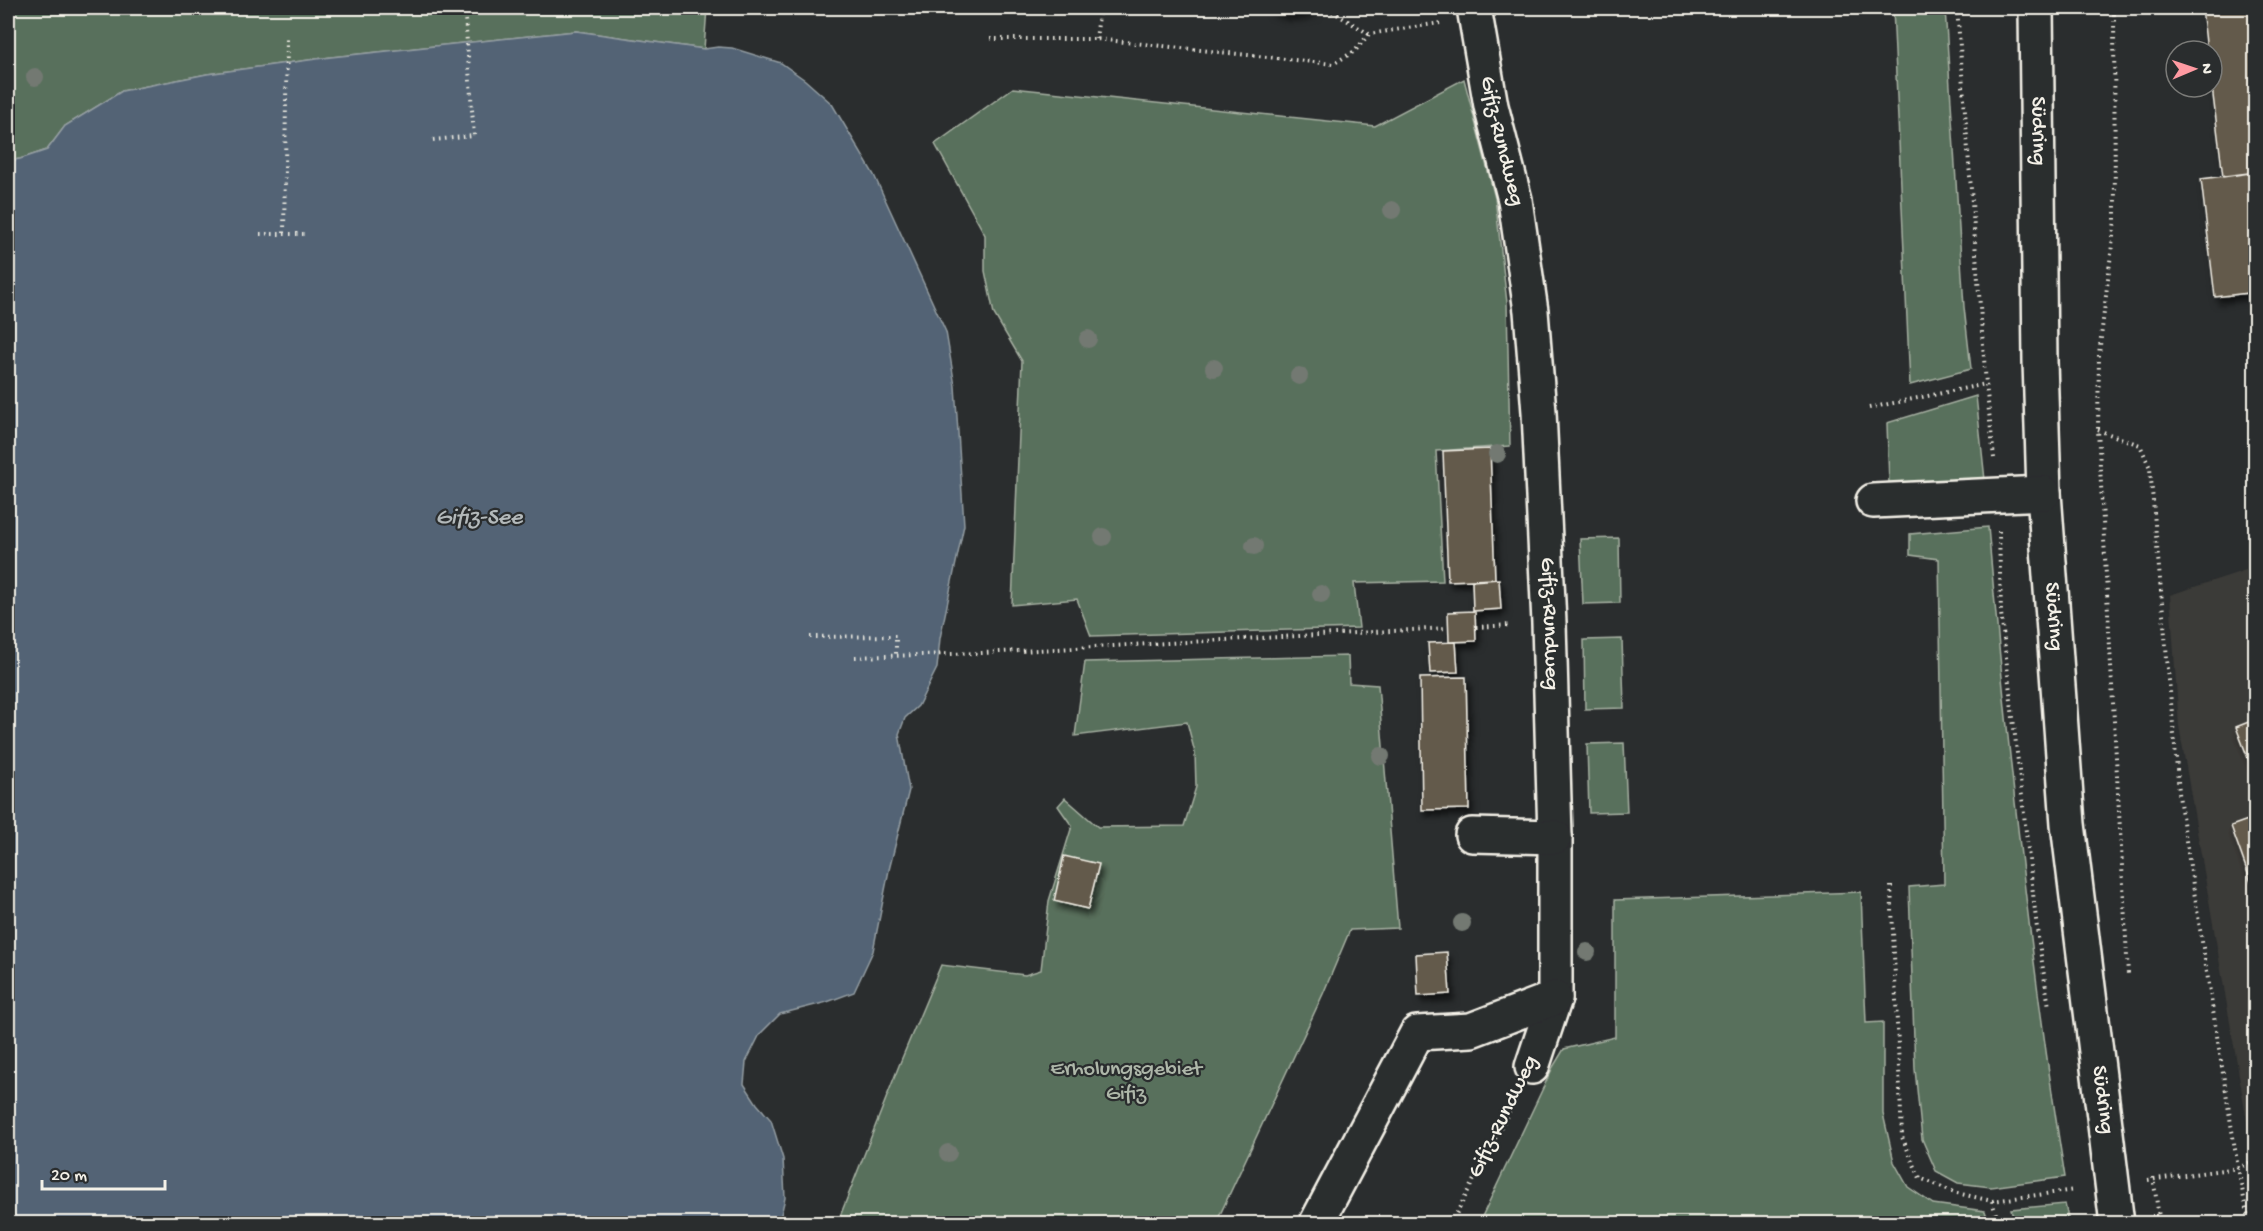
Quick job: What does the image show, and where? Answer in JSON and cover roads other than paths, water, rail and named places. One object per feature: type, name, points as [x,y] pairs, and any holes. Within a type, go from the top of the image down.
[{"type":"street","name":"Südring","points":[[2036,8],[2040,361],[2044,493],[2068,824],[2117,1224]]},
{"type":"street","name":"Gifiz-Rundweg","points":[[1475,13],[1491,106],[1515,200],[1531,311],[1539,411],[1546,544],[1555,837],[1555,998],[1532,1068]]},
{"type":"street","points":[[1873,501],[2044,493]]},
{"type":"street","points":[[1472,835],[1555,837]]},
{"type":"street","points":[[1316,1224],[1417,1033],[1471,1030],[1555,998]]},
{"type":"water","name":"Gifiz-See","points":[[576,31],[704,49],[732,48],[781,63],[805,80],[832,104],[874,175],[946,332],[955,386],[964,525],[940,638],[937,668],[918,706],[905,718],[899,734],[909,790],[889,870],[873,951],[854,992],[827,1002],[780,1014],[760,1034],[746,1062],[744,1084],[771,1120],[783,1159],[785,1198],[779,1223],[8,1223],[8,161],[47,150],[65,126],[122,91],[207,74],[331,57]]},
{"type":"park label","name":"Erholungsgebiet Gifiz","points":[[1126,1082]]}]
